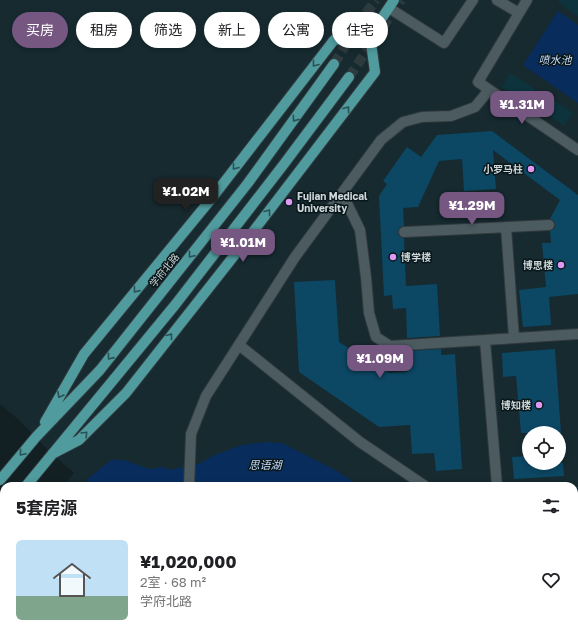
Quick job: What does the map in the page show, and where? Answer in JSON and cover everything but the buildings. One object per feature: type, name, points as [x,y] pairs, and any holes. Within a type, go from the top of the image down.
[{"type":"main road","points":[[36,437],[84,354],[212,198],[332,43]]},
{"type":"main road","points":[[52,454],[79,440],[126,393],[247,239],[375,72],[372,48]]},
{"type":"main road","name":"学府北路","points":[[0,480],[36,437],[105,363],[248,183],[334,64]]},
{"type":"main road","points":[[29,482],[179,298],[284,164],[348,77]]},
{"type":"street","points":[[391,4],[444,44],[473,0]]},
{"type":"street","points":[[497,0],[519,13]]},
{"type":"street","points":[[528,0],[478,82],[578,150]]},
{"type":"street","points":[[188,482],[191,434],[206,396],[295,257],[382,140],[403,122],[422,118],[451,116],[475,107],[489,90]]},
{"type":"street","points":[[342,193],[360,230],[369,313],[376,337],[390,346],[578,334]]},
{"type":"street","points":[[404,232],[549,225]]},
{"type":"street","points":[[506,227],[514,338]]},
{"type":"street","points":[[485,340],[497,482]]},
{"type":"street","points":[[239,345],[360,442],[419,482]]},
{"type":"shaded area","name":"Fujian Medical University","points":[[0,0],[578,0],[578,482],[66,482],[74,473],[52,454],[20,421],[0,404]]},
{"type":"shaded area","points":[[559,0],[578,0],[578,16],[558,2]]},
{"type":"shaded area","points":[[510,73],[535,89],[526,103],[502,87]]},
{"type":"shaded area","points":[[543,93],[573,113],[564,126],[535,105]]},
{"type":"water","name":"喷水池","points":[[558,11],[578,25],[578,103],[523,65]]},
{"type":"water","name":"思语湖","points":[[267,442],[282,443],[335,470],[354,482],[86,482],[111,460],[124,460],[149,469],[163,467],[170,470],[201,463],[212,456],[242,445]]},
{"type":"tunnel","points":[[334,64],[361,20],[376,0]]},
{"type":"tunnel","points":[[349,77],[401,0]]},
{"type":"place","name":"小罗马柱","points":[[531,169]]},
{"type":"place","name":"Fujian Medical University","points":[[289,202]]},
{"type":"place","name":"博学楼","points":[[393,257]]},
{"type":"place","name":"博思楼","points":[[561,265]]},
{"type":"place","name":"博知楼","points":[[539,405]]}]
